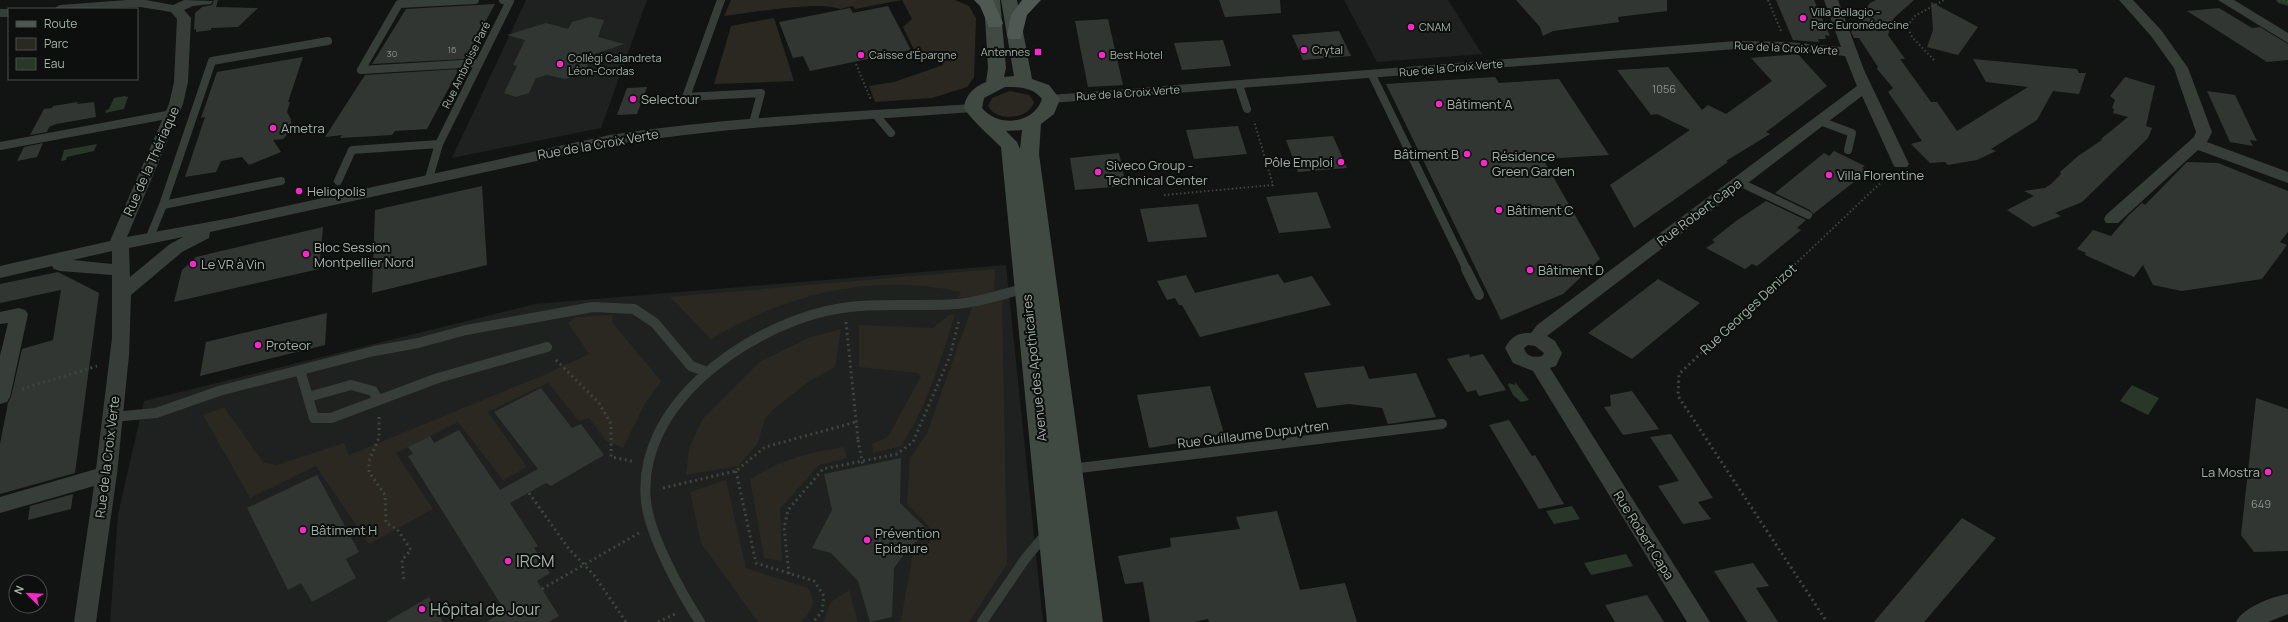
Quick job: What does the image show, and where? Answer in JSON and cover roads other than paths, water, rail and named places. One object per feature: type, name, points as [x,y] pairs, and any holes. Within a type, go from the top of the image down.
[{"type":"main road","points":[[982,0],[987,4],[995,23]]},
{"type":"main road","points":[[992,0],[995,23],[997,68],[994,85]]},
{"type":"main road","points":[[1009,0],[1020,73],[1025,82]]},
{"type":"main road","points":[[1015,35],[1015,20],[1024,6],[1033,0]]},
{"type":"main road","points":[[1025,82],[1043,89],[1051,99],[1047,112],[1032,122],[1009,126],[980,115],[975,97],[994,85],[1025,82]]},
{"type":"main road","name":"Avenue des Apothicaires","points":[[980,115],[1010,146],[1061,622]]},
{"type":"main road","name":"Avenue des Apothicaires","points":[[1032,122],[1029,154],[1049,301],[1068,470],[1089,622]]},
{"type":"street","points":[[73,8],[140,3],[175,9],[190,2],[206,0]]},
{"type":"street","points":[[1831,0],[1850,52],[1901,164]]},
{"type":"street","points":[[2112,219],[2195,142],[2201,139],[2204,132],[2181,68],[2156,33],[2126,0]]},
{"type":"street","points":[[2225,0],[2288,39]]},
{"type":"street","name":"Rue de la Thériaque","points":[[120,244],[118,239],[120,230],[176,104],[181,82],[184,18],[175,9]]},
{"type":"street","name":"Rue de la Croix Verte","points":[[1051,99],[1372,75],[1736,45],[1787,46],[1850,52]]},
{"type":"street","name":"Rue Robert Capa","points":[[1536,339],[1543,329],[1865,87]]},
{"type":"street","name":"Rue de la Croix Verte","points":[[0,272],[120,244],[231,223],[429,178],[610,140],[670,131],[875,114],[980,115]]},
{"type":"street","points":[[2195,142],[2288,178]]},
{"type":"street","name":"Rue de la Croix Verte","points":[[124,292],[176,248],[196,237],[231,223]]},
{"type":"street","name":"Rue de la Croix Verte","points":[[85,622],[107,474],[119,360],[124,292],[121,270],[122,250],[120,244]]},
{"type":"street","name":"Rue de la Croix Verte","points":[[0,272],[32,271],[65,263],[121,270]]},
{"type":"street","points":[[0,318],[19,314],[0,396]]},
{"type":"street","points":[[1536,339],[1547,345],[1553,353],[1549,361],[1539,365],[1521,360],[1514,352],[1516,343],[1519,340],[1536,339]]},
{"type":"street","name":"Rue Robert Capa","points":[[1539,365],[1699,622]]},
{"type":"street","points":[[0,505],[107,474]]},
{"type":"street","points":[[2247,622],[2279,605],[2288,604]]},
{"type":"lane","points":[[475,0],[399,4],[361,70],[478,63]]},
{"type":"lane","name":"Rue Ambroise Paré","points":[[429,178],[439,144],[510,1],[503,0]]},
{"type":"lane","points":[[721,0],[686,97],[761,93],[753,123]]},
{"type":"lane","points":[[149,238],[163,205],[212,61],[328,41]]},
{"type":"lane","points":[[1372,75],[1479,295]]},
{"type":"lane","points":[[1239,85],[1247,109]]},
{"type":"lane","points":[[0,146],[172,114]]},
{"type":"lane","points":[[875,114],[891,134]]},
{"type":"lane","points":[[1820,121],[1852,133],[1848,150]]},
{"type":"lane","points":[[338,181],[352,150],[439,144]]},
{"type":"lane","points":[[163,205],[281,180]]},
{"type":"lane","points":[[1739,182],[1808,215]]},
{"type":"lane","points":[[700,622],[690,607],[651,525],[647,492],[646,474],[649,462],[662,425],[674,404],[707,372],[741,346],[775,330],[825,311],[859,305],[899,303],[962,304],[1026,288]]},
{"type":"lane","points":[[113,417],[156,413],[219,391],[374,351],[418,343],[466,330],[593,307],[634,309],[655,322],[674,349],[691,366],[707,372]]},
{"type":"lane","points":[[300,370],[314,418],[331,418],[438,378],[547,347]]},
{"type":"lane","points":[[308,397],[351,385],[374,391],[378,400]]},
{"type":"lane","name":"Rue Guillaume Dupuytren","points":[[1068,470],[1442,424]]},
{"type":"lane","points":[[982,622],[1025,559],[1051,529]]},
{"type":"water","points":[[125,96],[128,97],[124,109],[105,113],[106,110],[109,109],[114,98]]},
{"type":"water","points":[[97,144],[94,151],[67,157],[66,160],[61,161],[64,150]]},
{"type":"water","points":[[1515,382],[1529,400],[1521,402],[1513,395],[1508,385],[1509,383],[1515,385]]},
{"type":"water","points":[[2132,385],[2159,398],[2148,415],[2120,401]]},
{"type":"water","points":[[1572,506],[1580,519],[1554,524],[1546,511]]},
{"type":"water","points":[[1626,554],[1633,566],[1591,575],[1584,563]]},
{"type":"waterway","points":[[2284,0],[2288,1]]},
{"type":"place","name":"Villa Bellagio - Parc Euromédecine","points":[[1803,18]]},
{"type":"place","name":"CNAM","points":[[1411,27]]},
{"type":"place","name":"Crytal","points":[[1304,50]]},
{"type":"place","name":"Antennes","points":[[1038,52]]},
{"type":"place","name":"Caisse d'Épargne","points":[[861,55]]},
{"type":"place","name":"Best Hotel","points":[[1102,55]]},
{"type":"place","name":"Collègi Calandreta Léon-Cordas","points":[[560,64]]},
{"type":"place","name":"Selectour","points":[[633,99]]},
{"type":"place","name":"Bâtiment A","points":[[1439,104]]},
{"type":"place","name":"Ametra","points":[[273,128]]},
{"type":"place","name":"Bâtiment B","points":[[1467,154]]},
{"type":"place","name":"Pôle Emploi","points":[[1341,162]]},
{"type":"place","name":"Résidence Green Garden","points":[[1484,163]]},
{"type":"place","name":"Siveco Group - Technical Center","points":[[1098,172]]},
{"type":"place","name":"Villa Florentine","points":[[1829,175]]},
{"type":"place","name":"Heliopolis","points":[[299,191]]},
{"type":"place","name":"Bâtiment C","points":[[1499,210]]},
{"type":"place","name":"Bloc Session Montpellier Nord","points":[[306,254]]},
{"type":"place","name":"Le VR à Vin","points":[[193,264]]},
{"type":"place","name":"Bâtiment D","points":[[1530,270]]},
{"type":"place","name":"Proteor","points":[[258,345]]},
{"type":"place","name":"La Mostra","points":[[2268,472]]},
{"type":"place","name":"Bâtiment H","points":[[303,530]]},
{"type":"place","name":"Prévention Epidaure","points":[[867,540]]},
{"type":"place","name":"IRCM","points":[[508,561]]},
{"type":"place","name":"Hôpital de Jour","points":[[422,609]]}]
